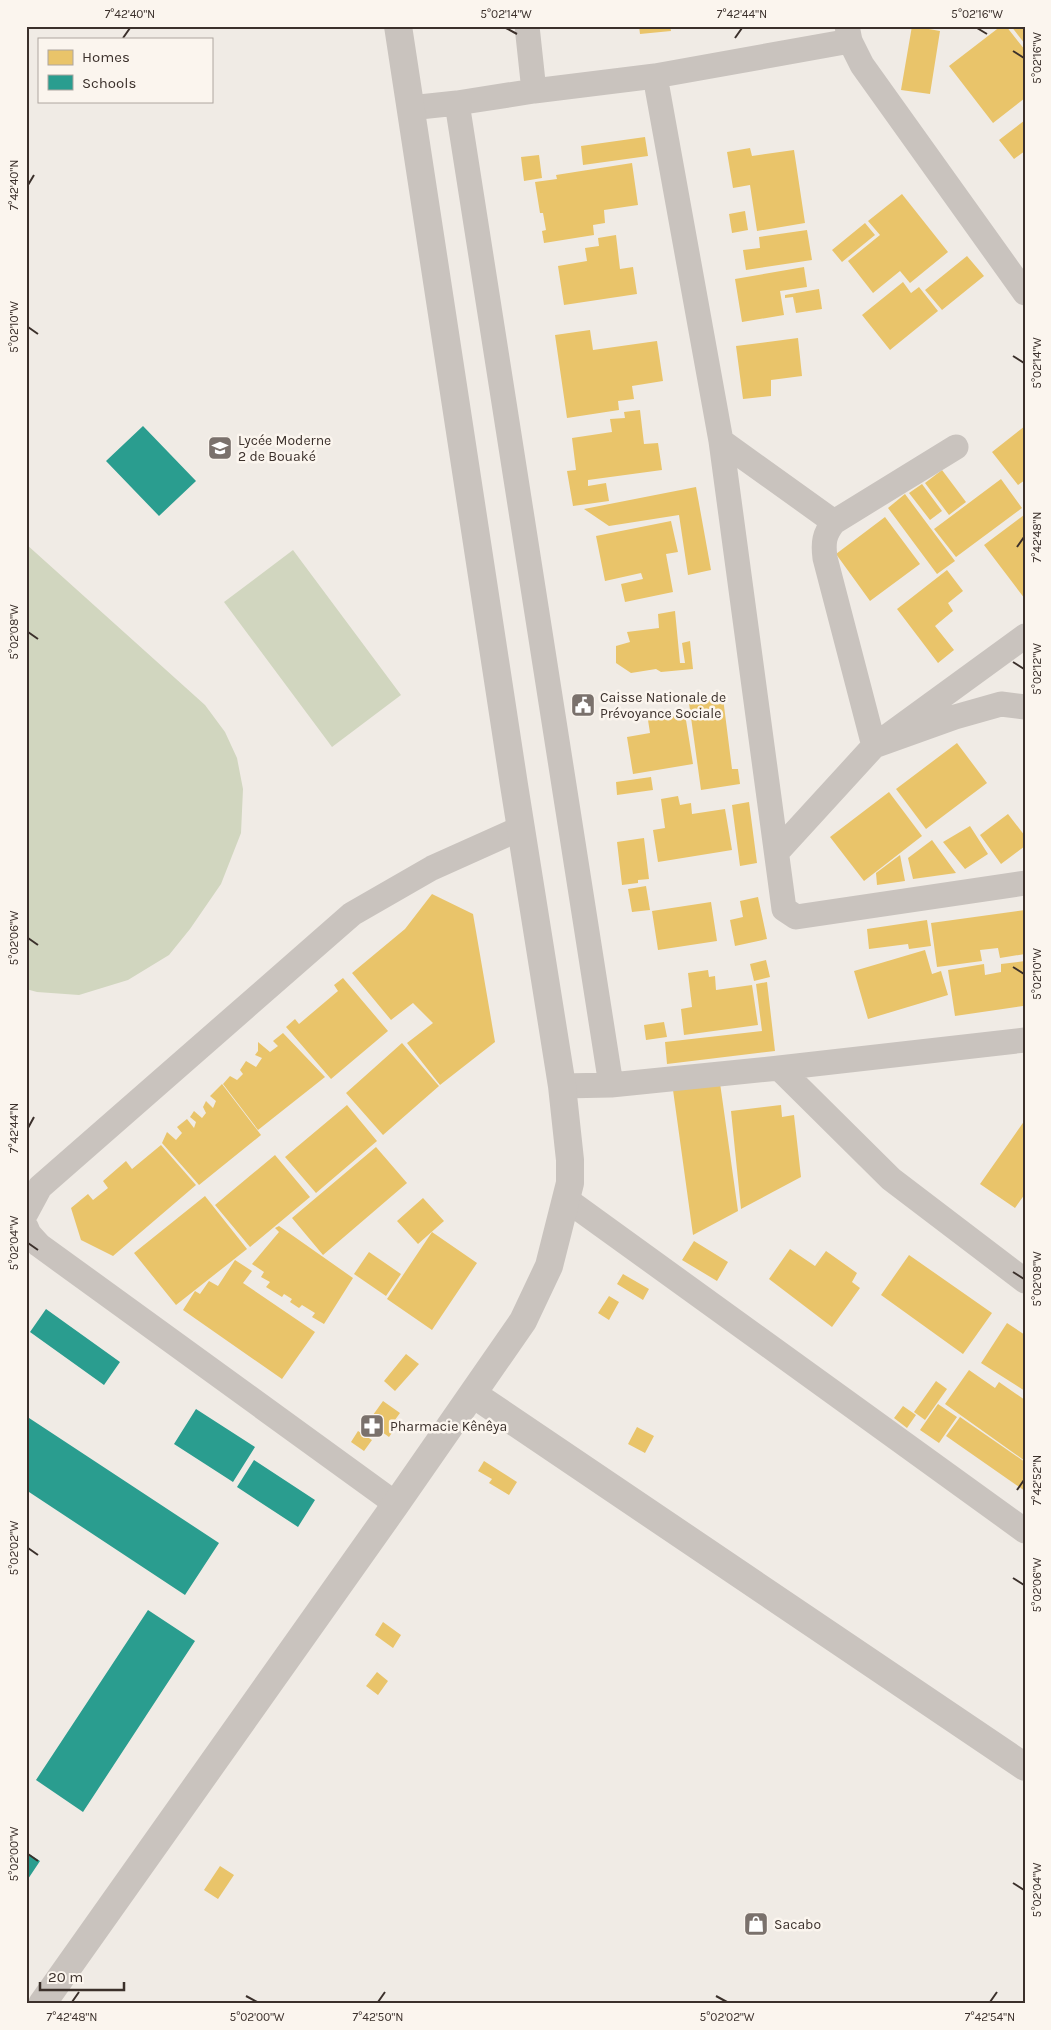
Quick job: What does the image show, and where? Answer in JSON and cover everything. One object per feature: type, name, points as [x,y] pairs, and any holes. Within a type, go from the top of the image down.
[{"type":"street","points":[[42,2004],[396,1504],[523,1321],[549,1266],[567,1200],[571,1170],[562,1086],[398,26]]},
{"type":"street","points":[[527,26],[534,91]]},
{"type":"street","points":[[410,108],[457,104],[534,91],[655,76],[848,33],[862,65],[1025,293]]},
{"type":"street","points":[[655,76],[722,441],[784,909],[796,917],[1025,882]]},
{"type":"street","points":[[457,104],[611,1085]]},
{"type":"street","points":[[722,441],[834,522]]},
{"type":"street","points":[[874,746],[824,558],[823,542],[827,531],[834,522],[956,447]]},
{"type":"street","points":[[777,852],[874,746],[1025,636]]},
{"type":"street","points":[[874,746],[955,717],[1001,704],[1025,707]]},
{"type":"street","points":[[26,1212],[40,1187],[352,914],[432,868],[521,828]]},
{"type":"street","points":[[562,1086],[611,1085],[1025,1040]]},
{"type":"street","points":[[779,1068],[891,1180],[1025,1281]]},
{"type":"street","points":[[567,1200],[1025,1532]]},
{"type":"street","points":[[26,1227],[39,1246],[396,1504]]},
{"type":"street","points":[[472,1394],[1025,1767]]},
{"type":"green space","points":[[26,544],[205,705],[225,732],[237,758],[243,789],[241,833],[221,884],[190,929],[169,955],[128,980],[79,995],[37,992],[26,989]]},
{"type":"green space","points":[[293,550],[401,695],[332,747],[224,602]]},
{"type":"building: Homes","points":[[639,26],[670,26],[671,31],[640,34]]},
{"type":"building: Homes","points":[[912,26],[940,31],[930,94],[901,90]]},
{"type":"building: Homes","points":[[1001,26],[1006,26],[1025,50],[1025,98],[993,123],[949,66]]},
{"type":"building: Homes","points":[[1011,26],[1025,26],[1025,44]]},
{"type":"building: Homes","points":[[1025,120],[1025,151],[1014,159],[999,140]]},
{"type":"building: Homes","points":[[645,137],[648,156],[583,165],[581,146]]},
{"type":"building: Homes","points":[[750,148],[752,156],[794,150],[805,223],[757,231],[750,185],[733,188],[727,152]]},
{"type":"building: Homes","points":[[539,155],[542,178],[524,181],[521,157]]},
{"type":"building: Homes","points":[[632,163],[638,205],[604,210],[605,223],[593,225],[594,235],[544,243],[542,231],[546,230],[543,213],[540,213],[535,182],[557,179],[556,175]]},
{"type":"building: Homes","points":[[902,194],[948,252],[910,283],[900,271],[873,293],[848,261],[880,235],[868,221]]},
{"type":"building: Homes","points":[[745,211],[748,230],[732,233],[729,214]]},
{"type":"building: Homes","points":[[865,223],[875,235],[842,262],[832,250]]},
{"type":"building: Homes","points":[[807,230],[812,260],[746,270],[743,250],[760,248],[759,237]]},
{"type":"building: Homes","points":[[616,235],[620,269],[633,267],[637,294],[564,305],[558,266],[587,261],[585,248],[599,246],[598,238]]},
{"type":"building: Homes","points":[[967,256],[984,276],[942,310],[925,290]]},
{"type":"building: Homes","points":[[804,267],[807,287],[780,291],[784,315],[742,322],[735,279]]},
{"type":"building: Homes","points":[[903,282],[911,293],[919,287],[938,311],[890,350],[862,315]]},
{"type":"building: Homes","points":[[819,289],[822,309],[796,313],[793,297],[785,298],[785,295]]},
{"type":"building: Homes","points":[[590,330],[593,350],[657,341],[663,381],[632,386],[634,399],[618,401],[619,410],[567,418],[555,335]]},
{"type":"building: Homes","points":[[798,338],[802,376],[771,380],[771,396],[743,399],[736,346]]},
{"type":"building: Homes","points":[[640,410],[644,444],[658,443],[662,470],[588,480],[588,486],[606,483],[609,501],[573,506],[567,471],[576,470],[572,438],[612,432],[610,419],[625,418],[624,412]]},
{"type":"building: Homes","points":[[1025,426],[1025,480],[1018,485],[992,452]]},
{"type":"building: Homes","points":[[942,470],[966,502],[949,515],[925,483]]},
{"type":"building: Homes","points":[[1001,479],[1022,508],[956,557],[934,529]]},
{"type":"building: Homes","points":[[922,484],[942,511],[930,520],[909,493]]},
{"type":"building: Homes","points":[[696,487],[711,570],[688,575],[679,515],[609,526],[584,509]]},
{"type":"building: Homes","points":[[905,494],[955,561],[937,574],[888,508]]},
{"type":"building: Homes","points":[[1024,515],[1025,517],[1025,599],[984,545]]},
{"type":"building: Homes","points":[[885,517],[920,564],[870,601],[836,554]]},
{"type":"building: Homes","points":[[671,521],[678,552],[666,554],[673,592],[625,602],[621,584],[643,579],[641,573],[605,581],[596,536]]},
{"type":"building: Homes","points":[[947,570],[963,591],[948,603],[953,611],[935,626],[954,650],[938,663],[897,609]]},
{"type":"building: Homes","points":[[675,611],[680,663],[685,663],[682,643],[690,641],[693,669],[661,672],[656,669],[631,673],[616,663],[616,646],[630,642],[627,632],[659,628],[658,614]]},
{"type":"building: Homes","points":[[723,698],[732,769],[738,769],[740,784],[701,790],[689,703]]},
{"type":"building: Homes","points":[[685,714],[693,764],[633,774],[627,737],[650,733],[648,720]]},
{"type":"building: Homes","points":[[957,743],[987,783],[926,829],[896,789]]},
{"type":"building: Homes","points":[[651,777],[653,790],[617,795],[616,782]]},
{"type":"building: Homes","points":[[889,792],[922,836],[864,881],[830,837]]},
{"type":"building: Homes","points":[[678,796],[680,805],[691,803],[692,814],[725,809],[732,850],[658,862],[653,830],[665,828],[661,799]]},
{"type":"building: Homes","points":[[749,802],[757,863],[740,866],[732,805]]},
{"type":"building: Homes","points":[[1008,814],[1025,836],[1025,846],[1001,864],[980,835]]},
{"type":"building: Homes","points":[[970,826],[988,854],[965,869],[943,842]]},
{"type":"building: Homes","points":[[644,838],[649,879],[638,880],[638,883],[622,885],[617,842]]},
{"type":"building: Homes","points":[[932,840],[956,873],[913,879],[908,858]]},
{"type":"building: Homes","points":[[900,855],[905,881],[877,885],[876,873]]},
{"type":"building: Homes","points":[[646,886],[650,910],[632,912],[628,889]]},
{"type":"building: Homes","points":[[432,894],[473,914],[495,1042],[440,1085],[407,1043],[433,1023],[413,1003],[391,1020],[352,973],[405,929]]},
{"type":"building: Homes","points":[[758,897],[767,939],[735,946],[730,920],[743,917],[740,901]]},
{"type":"building: Homes","points":[[711,902],[717,941],[658,950],[652,911]]},
{"type":"building: Homes","points":[[1025,910],[1025,954],[1000,958],[998,948],[980,950],[982,961],[937,967],[931,923]]},
{"type":"building: Homes","points":[[927,920],[931,946],[909,949],[908,944],[869,949],[867,929]]},
{"type":"building: Homes","points":[[925,950],[932,974],[941,971],[948,995],[868,1019],[854,971]]},
{"type":"building: Homes","points":[[766,960],[770,977],[754,981],[750,964]]},
{"type":"building: Homes","points":[[1025,961],[1023,1006],[955,1016],[948,970],[984,964],[985,975],[1001,972],[1001,964]]},
{"type":"building: Homes","points":[[708,970],[709,977],[715,976],[716,990],[752,985],[758,1025],[684,1035],[681,1009],[692,1007],[688,973]]},
{"type":"building: Homes","points":[[343,978],[388,1031],[331,1079],[286,1027],[295,1019],[299,1024],[338,991],[334,985]]},
{"type":"building: Homes","points":[[767,982],[775,1051],[667,1064],[665,1042],[762,1031],[756,984]]},
{"type":"building: Homes","points":[[664,1022],[667,1037],[646,1040],[644,1025]]},
{"type":"building: Homes","points":[[283,1033],[325,1077],[258,1130],[223,1084],[230,1076],[237,1080],[243,1074],[240,1070],[246,1061],[256,1067],[262,1058],[255,1055],[258,1051],[258,1042],[270,1052],[278,1046],[273,1041]]},
{"type":"building: Homes","points":[[402,1043],[439,1086],[383,1135],[346,1093]]},
{"type":"building: Homes","points":[[720,1083],[738,1211],[693,1235],[673,1090]]},
{"type":"building: Homes","points":[[222,1084],[261,1135],[199,1185],[162,1143],[167,1132],[176,1140],[182,1133],[177,1127],[187,1119],[194,1128],[196,1122],[190,1117],[194,1111],[202,1118],[206,1113],[203,1107],[206,1101],[213,1108],[216,1101],[210,1096]]},
{"type":"building: Homes","points":[[347,1105],[377,1141],[316,1193],[285,1157]]},
{"type":"building: Homes","points":[[781,1105],[782,1117],[794,1115],[801,1177],[741,1209],[731,1111]]},
{"type":"building: Homes","points":[[1025,1120],[1025,1194],[1015,1208],[980,1184]]},
{"type":"building: Homes","points":[[161,1145],[196,1185],[113,1256],[81,1240],[71,1208],[88,1194],[93,1200],[108,1188],[103,1181],[126,1161],[132,1169]]},
{"type":"building: Homes","points":[[376,1147],[407,1183],[323,1255],[292,1218]]},
{"type":"building: Homes","points":[[275,1155],[310,1197],[250,1247],[215,1205]]},
{"type":"building: Homes","points":[[205,1196],[247,1249],[176,1305],[134,1253]]},
{"type":"building: Homes","points":[[423,1198],[444,1221],[418,1244],[397,1221]]},
{"type":"building: Homes","points":[[279,1226],[353,1278],[324,1324],[312,1317],[315,1313],[302,1305],[299,1308],[290,1302],[292,1299],[284,1294],[282,1297],[266,1287],[270,1282],[261,1277],[264,1272],[252,1264],[279,1232],[275,1228]]},
{"type":"building: Homes","points":[[432,1232],[477,1263],[432,1330],[387,1299]]},
{"type":"building: Homes","points":[[694,1241],[728,1262],[717,1281],[682,1260]]},
{"type":"building: Homes","points":[[790,1249],[815,1266],[826,1251],[857,1273],[852,1282],[860,1288],[832,1327],[769,1279]]},
{"type":"building: Homes","points":[[369,1252],[401,1274],[386,1296],[354,1274]]},
{"type":"building: Homes","points":[[909,1255],[992,1313],[963,1354],[881,1295]]},
{"type":"building: Homes","points":[[235,1260],[252,1271],[243,1283],[315,1332],[282,1379],[183,1310],[195,1291],[200,1294],[209,1281],[218,1286]]},
{"type":"building: Homes","points":[[623,1274],[649,1289],[643,1300],[617,1284]]},
{"type":"building: Homes","points":[[609,1296],[619,1302],[609,1320],[598,1313]]},
{"type":"building: Homes","points":[[1007,1323],[1025,1335],[1025,1391],[981,1363]]},
{"type":"building: Homes","points":[[406,1354],[419,1364],[395,1391],[384,1381]]},
{"type":"building: Homes","points":[[969,1370],[995,1388],[999,1382],[1025,1400],[1025,1461],[945,1404]]},
{"type":"building: Homes","points":[[936,1381],[947,1389],[925,1420],[914,1412]]},
{"type":"building: Homes","points":[[383,1401],[400,1413],[392,1424],[396,1427],[389,1437],[368,1422]]},
{"type":"building: Homes","points":[[938,1404],[957,1417],[939,1443],[920,1430]]},
{"type":"building: Homes","points":[[903,1406],[916,1415],[907,1428],[894,1418]]},
{"type":"building: Homes","points":[[960,1417],[1025,1462],[1025,1491],[946,1436]]},
{"type":"building: Homes","points":[[637,1427],[654,1436],[645,1453],[628,1444]]},
{"type":"building: Homes","points":[[358,1431],[372,1440],[364,1451],[351,1442]]},
{"type":"building: Homes","points":[[484,1461],[517,1482],[509,1495],[489,1483],[492,1479],[478,1471]]},
{"type":"building: Homes","points":[[383,1622],[401,1635],[393,1648],[375,1635]]},
{"type":"building: Homes","points":[[377,1672],[388,1681],[378,1695],[366,1686]]},
{"type":"building: Homes","points":[[220,1866],[234,1875],[218,1899],[204,1890]]},
{"type":"building: Schools","points":[[143,426],[196,481],[159,516],[106,461]]},
{"type":"building: Schools","points":[[46,1309],[120,1362],[104,1385],[30,1332]]},
{"type":"building: Schools","points":[[196,1409],[255,1447],[233,1482],[174,1444]]},
{"type":"building: Schools","points":[[26,1416],[219,1543],[185,1595],[26,1490]]},
{"type":"building: Schools","points":[[254,1460],[315,1500],[298,1527],[237,1487]]},
{"type":"building: Schools","points":[[148,1610],[195,1641],[83,1812],[36,1780]]},
{"type":"building: Schools","points":[[26,1852],[40,1861],[26,1882]]},
{"type":"place","name":"Lycée Moderne 2 de Bouaké","points":[[220,448]]},
{"type":"place","name":"Caisse Nationale de Prévoyance Sociale","points":[[583,705]]},
{"type":"place","name":"Pharmacie Kênêya","points":[[372,1426]]},
{"type":"place","name":"Sacabo","points":[[756,1924]]}]
